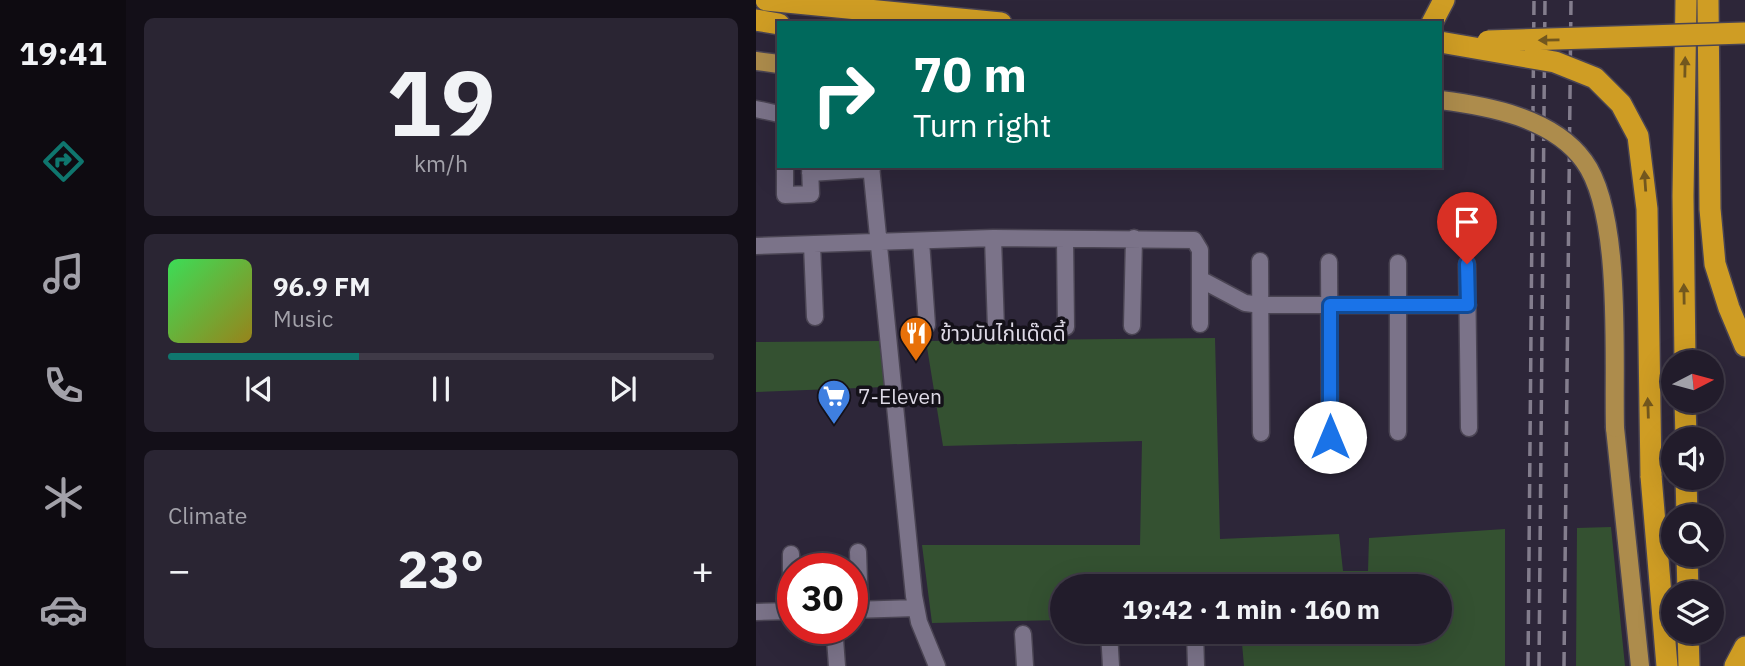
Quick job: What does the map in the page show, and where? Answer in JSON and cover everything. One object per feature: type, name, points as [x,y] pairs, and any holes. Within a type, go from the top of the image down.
[{"type":"highway","points":[[766,0],[981,21]]},
{"type":"highway","points":[[1433,21],[1444,0]]},
{"type":"highway","points":[[1685,350],[1683,196],[1686,0]]},
{"type":"highway","points":[[1708,0],[1710,209],[1715,264],[1745,346]]},
{"type":"highway","points":[[756,20],[777,24]]},
{"type":"highway","points":[[1442,42],[1617,39],[1745,33]]},
{"type":"highway","points":[[1442,42],[1555,62],[1595,78],[1621,104],[1638,136],[1647,209],[1650,476],[1667,666]]},
{"type":"highway","points":[[1688,644],[1689,666]]},
{"type":"highway","points":[[1735,666],[1745,647]]},
{"type":"main road","points":[[756,61],[777,64]]},
{"type":"main road","points":[[1442,100],[1496,109],[1533,122],[1567,144],[1584,161],[1600,195],[1611,245],[1615,428],[1640,666]]},
{"type":"street","points":[[756,109],[777,114]]},
{"type":"street","points":[[785,168],[785,195],[811,194],[810,170],[851,168]]},
{"type":"street","points":[[872,168],[916,608],[937,666]]},
{"type":"street","points":[[993,238],[996,329]]},
{"type":"street","points":[[756,246],[993,238],[1134,238],[1197,242],[1200,250],[1199,324]]},
{"type":"street","points":[[1132,326],[1134,238]]},
{"type":"street","points":[[1065,239],[1066,327]]},
{"type":"street","points":[[921,241],[927,326]]},
{"type":"street","points":[[812,245],[815,317]]},
{"type":"street","points":[[1260,261],[1261,433]]},
{"type":"street","points":[[1329,262],[1330,437]]},
{"type":"street","points":[[1398,263],[1398,432]]},
{"type":"street","points":[[1467,264],[1469,428]]},
{"type":"street","points":[[1200,279],[1245,303],[1262,305],[1468,305]]},
{"type":"street","points":[[868,610],[916,608]]},
{"type":"street","points":[[756,612],[777,611]]},
{"type":"street","points":[[1023,634],[1025,666]]},
{"type":"street","points":[[835,644],[837,666]]},
{"type":"street","points":[[1110,644],[1111,666]]},
{"type":"street","points":[[1195,644],[1196,666]]},
{"type":"green space","points":[[1215,338],[1220,539],[1339,534],[1343,571],[1368,571],[1369,538],[1505,529],[1505,666],[1244,666],[1242,644],[1452,644],[1452,574],[1050,574],[1050,620],[932,623],[922,545],[1140,545],[1142,441],[943,446],[926,341]]},
{"type":"green space","points":[[879,341],[885,387],[756,392],[756,342]]},
{"type":"green space","points":[[1611,527],[1625,666],[1576,666],[1577,528]]},
{"type":"railway","points":[[1528,666],[1534,0]]},
{"type":"railway","points":[[1539,666],[1545,0]]},
{"type":"railway","points":[[1564,666],[1571,0]]},
{"type":"place","name":"ข้าวมันไก่แด๊ดดี้","points":[[916,363]]},
{"type":"place","name":"7-Eleven","points":[[834,426]]},
{"type":"route","points":[[1330,437],[1330,305],[1468,305],[1467,264]]}]
